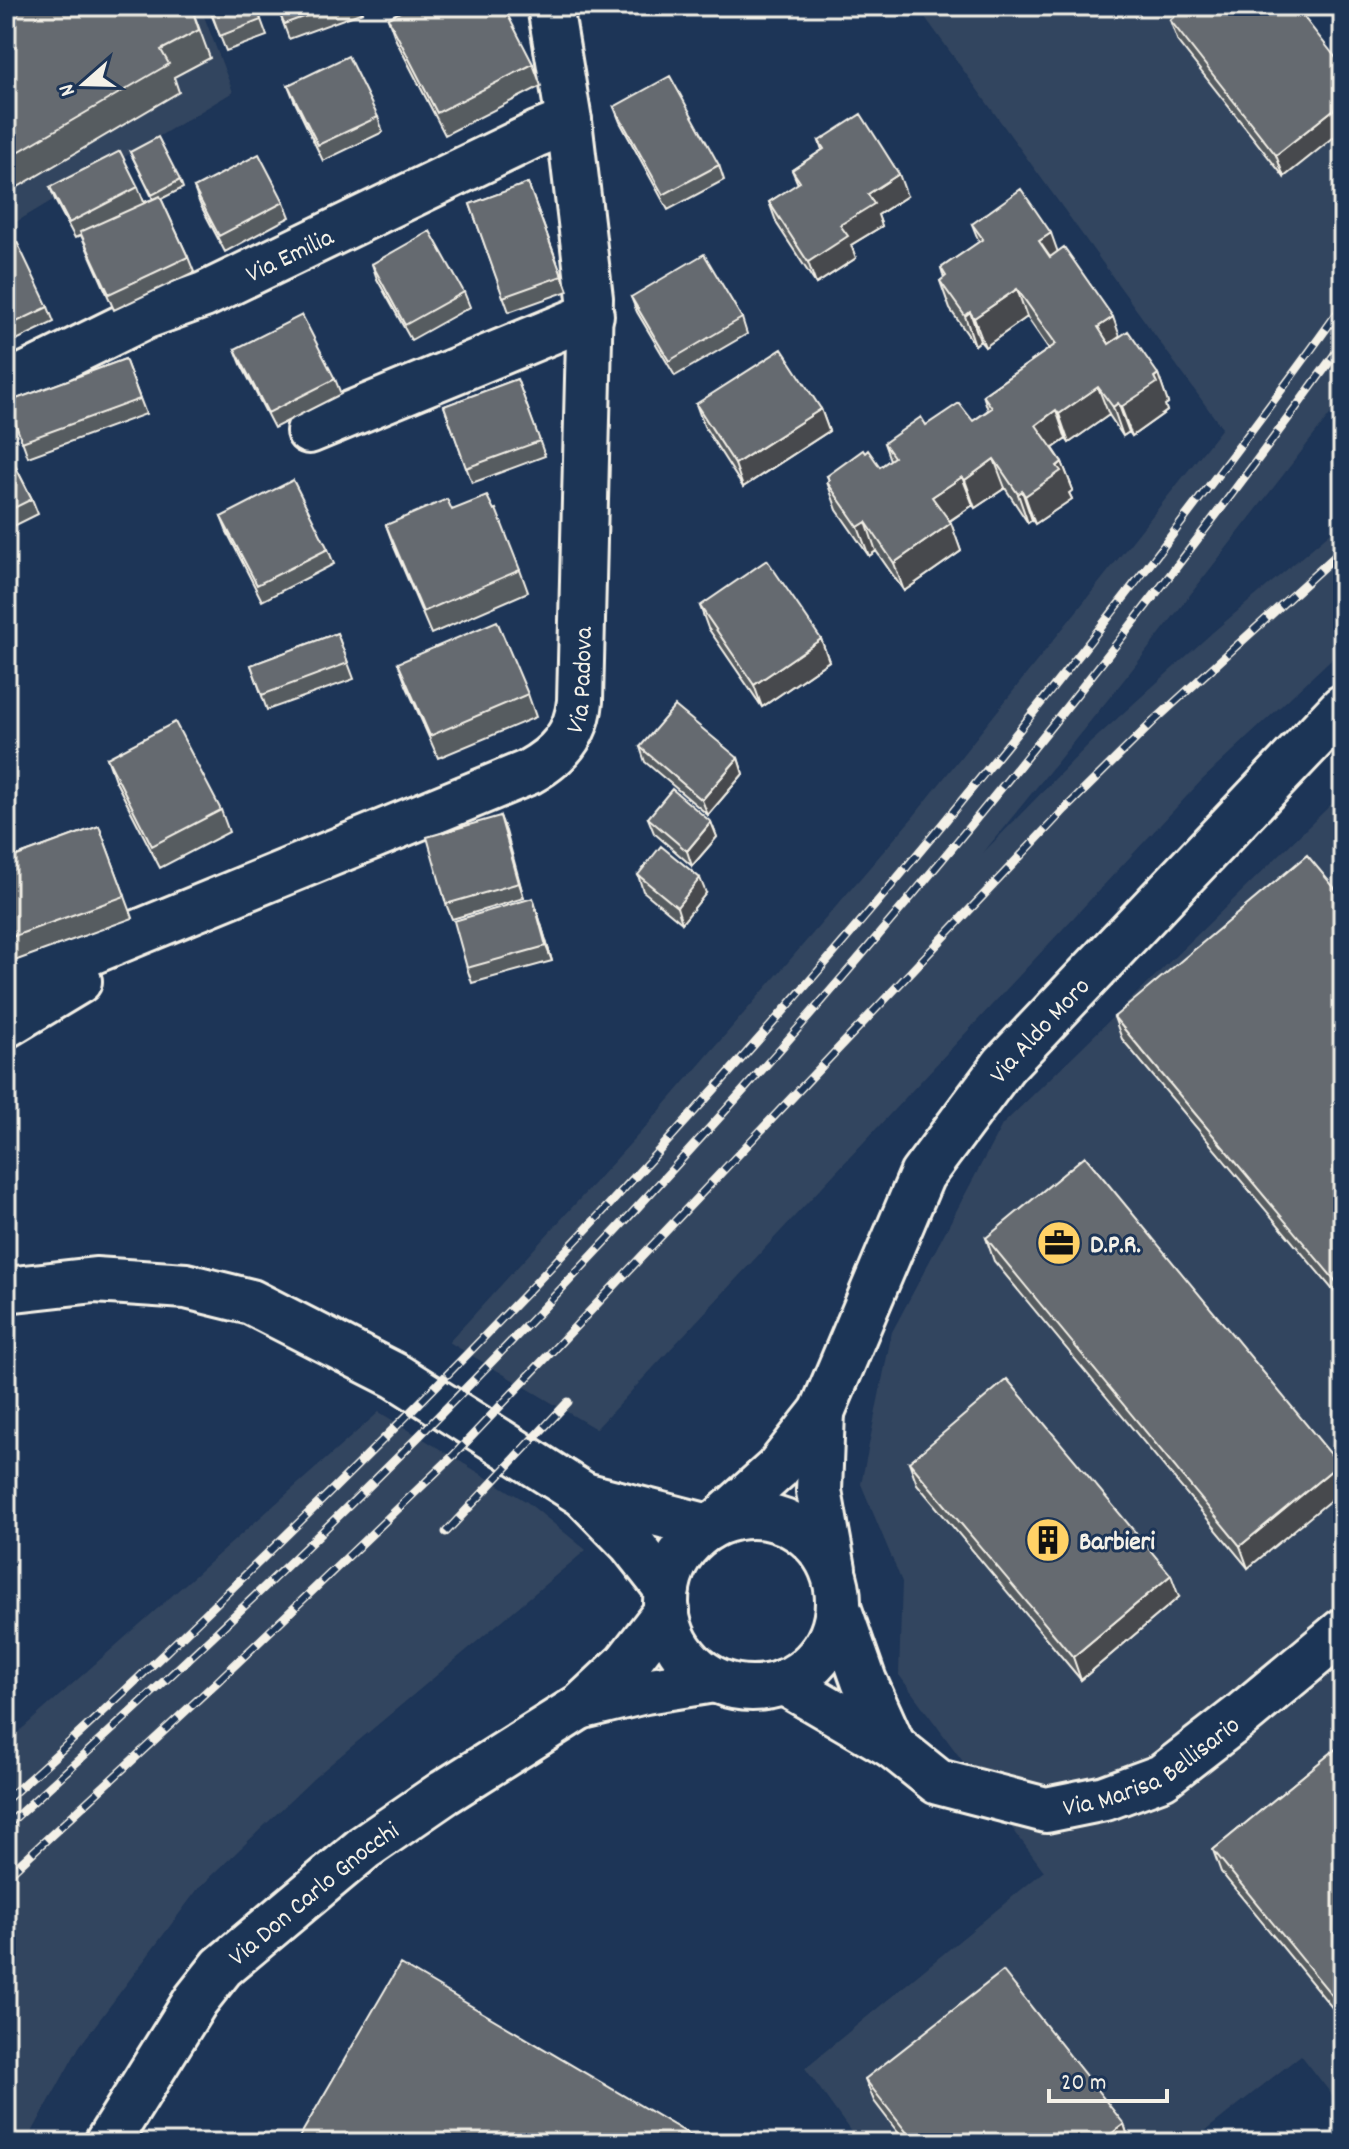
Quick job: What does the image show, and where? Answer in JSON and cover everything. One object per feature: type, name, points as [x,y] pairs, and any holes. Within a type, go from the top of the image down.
[{"type":"street","name":"Via Padova","points":[[6,987],[523,774],[547,761],[566,742],[576,723],[580,701],[591,315],[585,239],[550,6]]},
{"type":"street","name":"Via Emilia","points":[[6,385],[146,316],[204,295],[569,121]]},
{"type":"street","points":[[309,431],[591,315]]},
{"type":"street","name":"Via Aldo Moro","points":[[713,1525],[777,1469],[822,1412],[922,1175],[1004,1065],[1343,707]]},
{"type":"street","points":[[6,1025],[95,971],[133,940],[159,924]]},
{"type":"street","points":[[10,1291],[95,1280],[186,1286],[251,1302],[396,1376],[584,1495],[631,1543],[667,1600],[674,1639],[691,1663],[714,1680],[737,1687],[760,1688],[783,1682],[805,1671],[822,1653],[834,1631],[836,1591],[821,1550],[800,1530],[774,1518],[746,1516],[713,1525],[689,1543],[674,1565],[667,1600],[626,1664],[581,1706]]},
{"type":"street","name":"Via Aldo Moro","points":[[822,1412],[819,1491],[836,1591]]},
{"type":"street","points":[[584,1495],[713,1525]]},
{"type":"street","name":"Via Marisa Bellisario","points":[[836,1591],[864,1681],[893,1746]]},
{"type":"street","name":"Via Marisa Bellisario","points":[[783,1682],[893,1746],[938,1782],[1046,1810],[1105,1798],[1162,1777],[1343,1631]]},
{"type":"street","points":[[581,1706],[645,1691],[714,1680]]},
{"type":"street","name":"Via Don Carlo Gnocchi","points":[[107,2143],[196,2000],[222,1967],[365,1847],[581,1706]]},
{"type":"shaded area","points":[[6,6],[200,6],[233,92],[6,228]]},
{"type":"shaded area","points":[[917,6],[1285,6],[1343,79],[1343,398],[1127,676],[983,853],[1089,744],[1213,632],[1343,522],[1343,648],[1201,781],[596,1429],[449,1342],[651,1121],[914,816],[1222,428]]},
{"type":"shaded area","points":[[1343,793],[1343,2109],[1301,2055],[1190,2143],[859,2143],[805,2068],[1044,1871],[899,1675],[902,1582],[861,1484],[892,1332],[1002,1125]]},
{"type":"shaded area","points":[[379,1412],[527,1502],[586,1550],[314,1778],[197,1890],[79,2047],[26,2143],[6,2143],[6,1743]]},
{"type":"building","points":[[6,6],[191,6],[199,30],[161,50],[169,64],[6,159]]},
{"type":"building","points":[[209,6],[256,6],[261,20],[220,36]]},
{"type":"building","points":[[277,6],[333,6],[284,24]]},
{"type":"building","points":[[411,6],[503,6],[533,64],[437,113],[388,18]]},
{"type":"building","points":[[1187,6],[1295,6],[1343,67],[1343,102],[1276,155],[1170,20]]},
{"type":"building","points":[[348,56],[378,117],[318,145],[288,85]]},
{"type":"building","points":[[670,76],[719,165],[663,195],[614,107]]},
{"type":"building","points":[[861,114],[899,174],[868,194],[874,204],[840,225],[848,236],[808,262],[769,202],[800,182],[792,170],[824,149],[819,141]]},
{"type":"building","points":[[158,137],[180,180],[152,195],[130,152]]},
{"type":"building","points":[[120,151],[138,187],[69,223],[50,187]]},
{"type":"building","points":[[259,154],[284,202],[219,236],[194,188]]},
{"type":"building","points":[[528,183],[562,276],[503,297],[470,204]]},
{"type":"building","points":[[1021,189],[1051,233],[1039,241],[1050,257],[1064,247],[1113,317],[1098,327],[1109,344],[1128,331],[1158,374],[1154,377],[1157,383],[1121,407],[1118,403],[1113,407],[1098,387],[1059,414],[1056,410],[1036,425],[1062,462],[1057,466],[1061,471],[1025,496],[1022,491],[1018,494],[994,459],[965,480],[962,477],[932,497],[951,523],[894,563],[866,522],[858,527],[827,482],[830,480],[827,476],[863,450],[865,453],[868,450],[880,467],[894,457],[884,443],[921,417],[926,425],[959,403],[973,421],[992,408],[983,395],[1056,344],[1017,289],[974,318],[970,312],[965,316],[940,281],[946,276],[941,268],[983,239],[972,224]]},
{"type":"building","points":[[160,196],[188,257],[109,294],[80,232]]},
{"type":"building","points":[[430,231],[464,292],[405,325],[372,264]]},
{"type":"building","points":[[17,242],[48,307],[6,327],[6,247]]},
{"type":"building","points":[[704,254],[742,318],[669,361],[631,297]]},
{"type":"building","points":[[302,315],[335,379],[268,413],[235,349]]},
{"type":"building","points":[[782,349],[821,409],[735,464],[696,404]]},
{"type":"building","points":[[125,359],[140,399],[22,442],[8,402]]},
{"type":"building","points":[[517,379],[540,441],[466,468],[444,406]]},
{"type":"building","points":[[6,448],[32,499],[6,512]]},
{"type":"building","points":[[293,480],[328,549],[257,585],[221,517]]},
{"type":"building","points":[[487,496],[496,509],[520,570],[423,612],[386,525],[447,499],[452,510]]},
{"type":"building","points":[[767,560],[821,639],[754,685],[700,606]]},
{"type":"building","points":[[497,621],[528,694],[430,736],[398,663]]},
{"type":"building","points":[[337,633],[348,663],[262,695],[251,665]]},
{"type":"building","points":[[675,706],[738,758],[702,800],[640,747]]},
{"type":"building","points":[[175,722],[221,810],[152,846],[107,758]]},
{"type":"building","points":[[672,789],[711,822],[687,851],[648,818]]},
{"type":"building","points":[[500,816],[519,883],[446,904],[427,837]]},
{"type":"building","points":[[99,826],[125,896],[6,939],[6,860]]},
{"type":"building","points":[[661,846],[700,878],[677,907],[638,875]]},
{"type":"building","points":[[1307,855],[1343,898],[1343,1290],[1114,1017]]},
{"type":"building","points":[[533,898],[546,946],[467,968],[454,921]]},
{"type":"building","points":[[1085,1156],[1339,1464],[1240,1546],[986,1238]]},
{"type":"building","name":"Barbieri","points":[[1007,1379],[1171,1575],[1073,1657],[909,1462]]},
{"type":"building","points":[[1343,1743],[1343,2009],[1213,1850]]},
{"type":"building","points":[[400,1964],[704,2143],[296,2143]]},
{"type":"building","points":[[1003,1971],[1124,2124],[1099,2143],[915,2143],[865,2079]]},
{"type":"railway","points":[[6,1800],[165,1652],[433,1389],[650,1160],[755,1043],[859,924],[1059,680],[1227,463],[1343,305]]},
{"type":"railway","points":[[6,1826],[217,1632],[372,1483],[547,1304],[669,1173],[788,1040],[1018,768],[1129,628],[1343,343]]},
{"type":"railway","points":[[6,1877],[219,1680],[453,1456],[1065,809],[1154,721],[1343,549]]},
{"type":"railway","points":[[446,1532],[568,1402]]},
{"type":"place","name":"D.P.R.","points":[[1059,1243]]},
{"type":"place","name":"Barbieri","points":[[1048,1540]]}]
